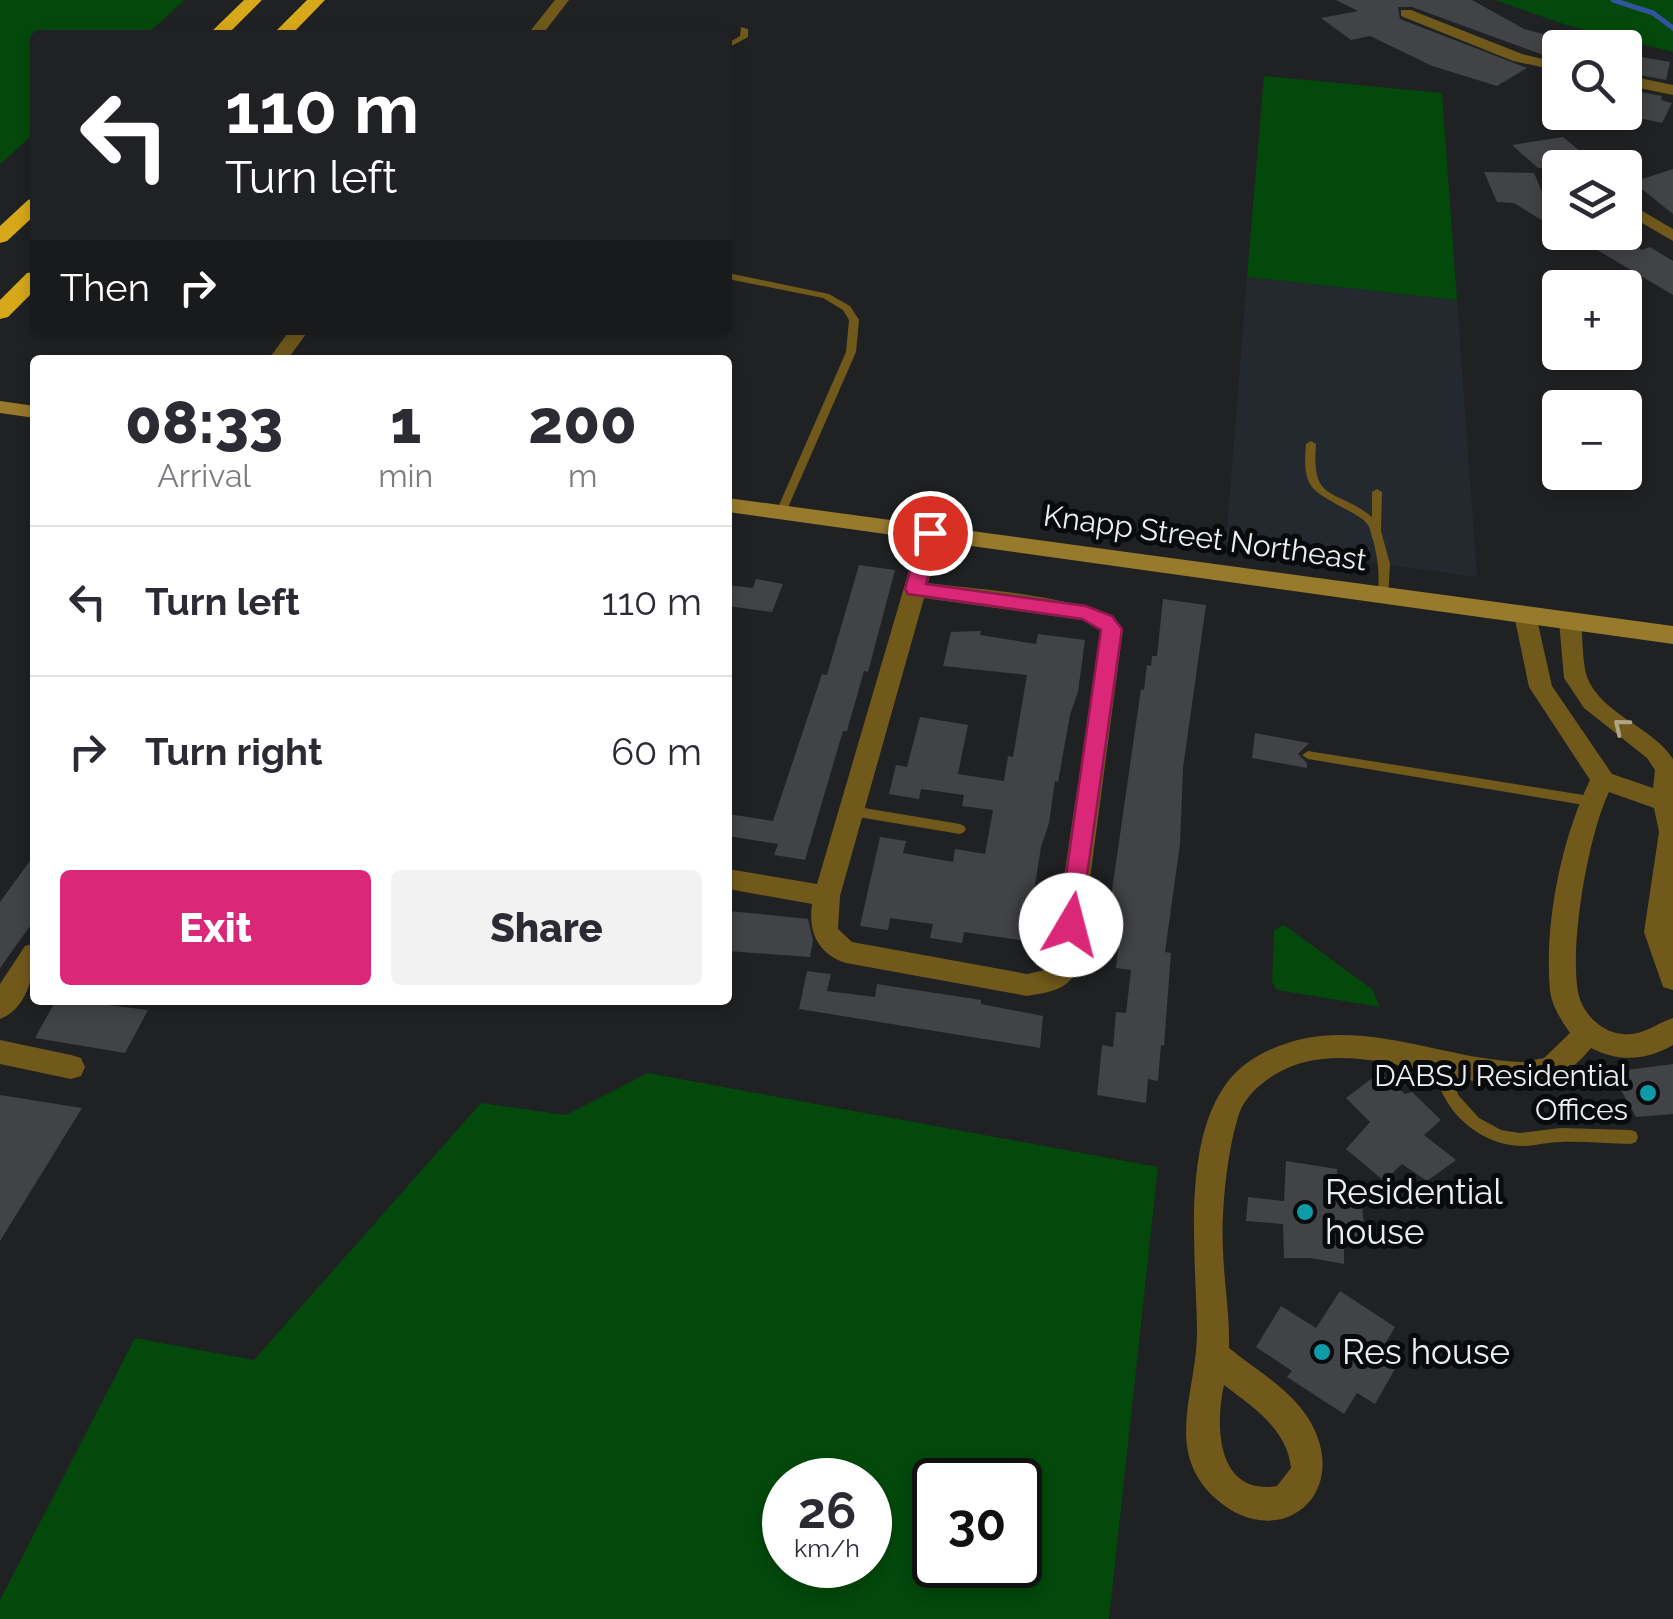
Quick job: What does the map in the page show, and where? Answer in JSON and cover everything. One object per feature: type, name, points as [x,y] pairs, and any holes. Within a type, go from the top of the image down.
[{"type":"highway","points":[[222,30],[254,0]]},
{"type":"highway","points":[[286,30],[317,0]]},
{"type":"highway","points":[[0,237],[30,209]]},
{"type":"highway","points":[[0,312],[30,283]]},
{"type":"main road","points":[[0,408],[30,411]]},
{"type":"main road","name":"Knapp Street Northeast","points":[[732,506],[1673,635]]},
{"type":"street","points":[[538,30],[562,0]]},
{"type":"street","points":[[1406,12],[1518,58],[1542,64]]},
{"type":"street","points":[[1642,84],[1673,90]]},
{"type":"street","points":[[1642,217],[1673,236]]},
{"type":"street","points":[[280,355],[296,335]]},
{"type":"street","points":[[915,589],[1086,613],[1105,621],[1112,629],[1064,968],[1053,980],[1027,985],[846,952],[831,942],[823,928],[827,896],[930,533]]},
{"type":"street","points":[[1526,615],[1541,687],[1597,766],[1596,791],[1566,896],[1564,993],[1574,1022],[1585,1034],[1607,1042],[1643,1045],[1658,1041],[1673,1030]]},
{"type":"street","points":[[1570,621],[1576,678],[1592,702],[1663,761],[1672,832],[1658,932],[1673,979]]},
{"type":"street","points":[[1596,791],[1669,804]]},
{"type":"street","points":[[732,880],[827,896]]},
{"type":"street","points":[[0,1007],[30,962]]},
{"type":"street","points":[[1213,1356],[1297,1431],[1306,1453],[1307,1474],[1300,1492],[1283,1504],[1259,1504],[1234,1492],[1214,1472],[1202,1448],[1200,1416],[1213,1356],[1206,1234],[1221,1126],[1229,1103],[1242,1084],[1263,1065],[1314,1047],[1378,1047],[1502,1072],[1538,1072],[1562,1060],[1585,1034]]},
{"type":"street","points":[[0,1052],[71,1067]]},
{"type":"lane","points":[[732,44],[744,37],[744,29]]},
{"type":"lane","points":[[732,277],[826,296],[843,304],[854,320],[851,352],[782,512]]},
{"type":"lane","points":[[1311,444],[1309,479],[1329,496],[1365,515],[1378,531]]},
{"type":"lane","points":[[1377,492],[1378,531],[1385,564],[1384,596]]},
{"type":"lane","points":[[1308,755],[1596,791]]},
{"type":"lane","points":[[852,811],[960,829]]},
{"type":"lane","points":[[1440,1060],[1446,1090],[1458,1108],[1492,1132],[1530,1140],[1559,1135],[1591,1139],[1631,1137]]},
{"type":"shaded area","points":[[1247,277],[1457,300],[1477,577],[1226,543]]},
{"type":"green space","points":[[0,0],[185,0],[152,30],[30,30],[30,137],[0,164]]},
{"type":"green space","points":[[1495,0],[1673,0],[1673,52],[1642,44],[1642,30],[1586,30]]},
{"type":"green space","points":[[1264,76],[1442,93],[1457,300],[1247,277]]},
{"type":"green space","points":[[1284,925],[1372,989],[1380,1007],[1277,990],[1272,982],[1274,930]]},
{"type":"green space","points":[[648,1073],[1158,1167],[1109,1619],[0,1619],[0,1600],[135,1338],[254,1360],[481,1103],[566,1115]]},
{"type":"building","points":[[1336,0],[1472,0],[1524,29],[1542,34],[1542,55],[1412,7],[1398,7],[1400,19],[1527,68],[1497,86],[1432,66],[1370,36],[1351,40],[1321,18],[1358,11]]},
{"type":"building","points":[[1642,57],[1670,62],[1666,80],[1642,75]]},
{"type":"building","points":[[1642,92],[1662,96],[1661,100],[1672,103],[1662,123],[1642,119]]},
{"type":"building","points":[[1563,137],[1579,150],[1542,150],[1542,168],[1538,168],[1512,145]]},
{"type":"building","points":[[1673,169],[1673,214],[1642,189],[1642,179]]},
{"type":"building","points":[[1484,172],[1534,173],[1542,192],[1542,220],[1514,203],[1497,202]]},
{"type":"building","points":[[1650,247],[1673,261],[1673,295],[1642,277],[1642,270],[1631,270],[1597,250]]},
{"type":"building","points":[[859,565],[895,570],[868,672],[864,671],[847,731],[843,731],[805,860],[774,855],[778,844],[732,837],[732,815],[773,821],[822,674],[827,675]]},
{"type":"building","points":[[756,579],[783,584],[772,612],[732,607],[732,585],[753,588]]},
{"type":"building","points":[[1163,599],[1206,605],[1183,768],[1180,844],[1165,952],[1171,953],[1164,1046],[1161,1045],[1158,1081],[1148,1079],[1146,1103],[1097,1095],[1102,1045],[1113,1047],[1116,1012],[1126,1013],[1131,970],[1116,968],[1120,932],[1113,931],[1115,919],[1108,918],[1141,689],[1144,690],[1147,665],[1151,666],[1152,656],[1157,656]]},
{"type":"building","points":[[981,631],[980,635],[1036,644],[1038,634],[1085,640],[1078,692],[1041,847],[1026,941],[964,932],[962,943],[930,938],[933,924],[890,918],[888,930],[860,926],[880,837],[906,841],[903,853],[953,862],[955,849],[985,854],[993,810],[962,806],[964,795],[921,789],[919,799],[889,794],[896,765],[907,767],[920,717],[968,725],[958,774],[1004,781],[1008,756],[1013,757],[1027,675],[943,666],[951,632]]},
{"type":"building","points":[[1255,733],[1309,743],[1298,754],[1307,768],[1252,758]]},
{"type":"building","points":[[30,861],[30,926],[0,968],[0,902]]},
{"type":"building","points":[[732,911],[808,919],[813,940],[810,957],[732,951]]},
{"type":"building","points":[[807,971],[831,974],[827,991],[875,997],[877,984],[981,1000],[981,1004],[1043,1016],[1040,1048],[799,1009]]},
{"type":"building","points":[[53,1005],[148,1010],[125,1053],[35,1038]]},
{"type":"building","name":"DABSJ Residential Offices","points":[[1673,1064],[1673,1114],[1636,1117],[1611,1072]]},
{"type":"building","name":"Residential house","points":[[1379,1073],[1405,1094],[1412,1092],[1441,1120],[1424,1135],[1456,1160],[1427,1181],[1402,1164],[1384,1181],[1346,1149],[1370,1122],[1346,1098]]},
{"type":"building","points":[[0,1095],[82,1108],[0,1241]]},
{"type":"building","name":"Residential house","points":[[1286,1161],[1337,1169],[1338,1199],[1362,1204],[1365,1242],[1344,1240],[1344,1264],[1284,1258],[1283,1224],[1246,1221],[1248,1197],[1284,1201]]},
{"type":"building","name":"Res house","points":[[1340,1291],[1395,1327],[1378,1356],[1395,1369],[1375,1404],[1357,1393],[1344,1414],[1287,1377],[1292,1371],[1256,1347],[1281,1306],[1316,1328]]},
{"type":"waterway","points":[[1613,0],[1653,13],[1673,28]]},
{"type":"place","name":"DABSJ Residential Offices","points":[[1648,1093]]},
{"type":"place","name":"Residential house","points":[[1305,1212]]},
{"type":"place","name":"Res house","points":[[1322,1352]]},
{"type":"route","points":[[930,533],[915,589],[1093,614],[1112,629],[1071,925]]}]
